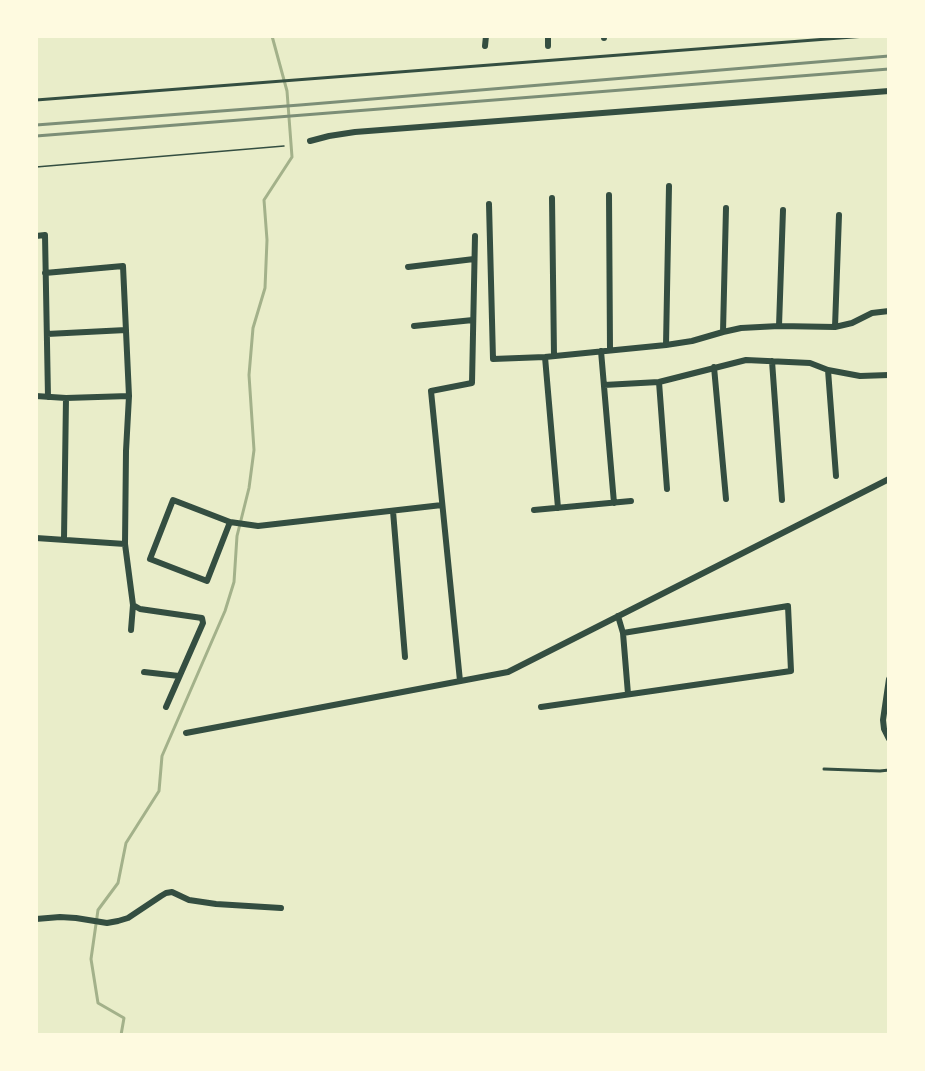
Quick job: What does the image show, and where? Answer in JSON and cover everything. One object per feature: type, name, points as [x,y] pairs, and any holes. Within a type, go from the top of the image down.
[{"type":"street","points":[[485,45],[486,36]]},
{"type":"street","points":[[548,36],[548,46]]},
{"type":"street","points":[[310,141],[355,132],[889,91]]},
{"type":"street","points":[[666,345],[669,186]]},
{"type":"street","points":[[609,195],[610,350]]},
{"type":"street","points":[[552,198],[554,356]]},
{"type":"street","points":[[489,204],[493,359],[545,357],[666,345],[692,341],[741,328],[835,327],[852,323],[872,313],[889,310]]},
{"type":"street","points":[[723,332],[726,208]]},
{"type":"street","points":[[779,326],[783,210]]},
{"type":"street","points":[[835,327],[839,216]]},
{"type":"street","points":[[36,236],[45,235],[48,397]]},
{"type":"street","points":[[460,681],[431,391],[472,383],[475,236]]},
{"type":"street","points":[[408,267],[474,259]]},
{"type":"street","points":[[45,273],[123,266],[129,396],[125,544],[133,604],[131,630]]},
{"type":"street","points":[[414,327],[473,320]]},
{"type":"street","points":[[46,334],[126,330]]},
{"type":"street","points":[[601,351],[614,503]]},
{"type":"street","points":[[545,357],[558,508]]},
{"type":"street","points":[[604,385],[659,382],[746,360],[810,363],[828,370],[860,376],[889,375]]},
{"type":"street","points":[[772,361],[782,500]]},
{"type":"street","points":[[714,368],[726,499]]},
{"type":"street","points":[[828,370],[836,476]]},
{"type":"street","points":[[659,382],[668,489]]},
{"type":"street","points":[[36,396],[66,398],[129,396]]},
{"type":"street","points":[[64,539],[66,398]]},
{"type":"street","points":[[186,733],[508,672],[889,479]]},
{"type":"street","points":[[232,522],[207,581],[150,559],[173,500],[232,522],[258,526],[442,505]]},
{"type":"street","points":[[534,510],[632,501]]},
{"type":"street","points":[[393,511],[405,657]]},
{"type":"street","points":[[36,538],[125,544]]},
{"type":"street","points":[[133,604],[140,609],[202,618],[203,622],[166,707]]},
{"type":"street","points":[[541,707],[791,671],[788,606],[623,633]]},
{"type":"street","points":[[618,616],[623,633],[628,694]]},
{"type":"street","points":[[144,672],[179,676]]},
{"type":"street","points":[[889,679],[883,720],[889,739]]},
{"type":"street","points":[[36,919],[60,917],[107,923],[128,918],[161,896],[172,892],[189,900],[216,904],[282,908]]},
{"type":"lane","points":[[36,100],[866,36]]},
{"type":"lane","points":[[824,769],[889,770]]},
{"type":"path","points":[[36,167],[284,146]]},
{"type":"waterway","points":[[121,1035],[124,1018],[98,1003],[91,959],[98,910],[118,883],[126,843],[159,791],[162,756],[225,611],[234,582],[237,536],[249,488],[254,450],[249,375],[253,328],[265,288],[267,240],[264,200],[292,157],[287,91],[272,36]]},
{"type":"railway","points":[[36,125],[889,56]]},
{"type":"railway","points":[[36,136],[889,69]]}]
